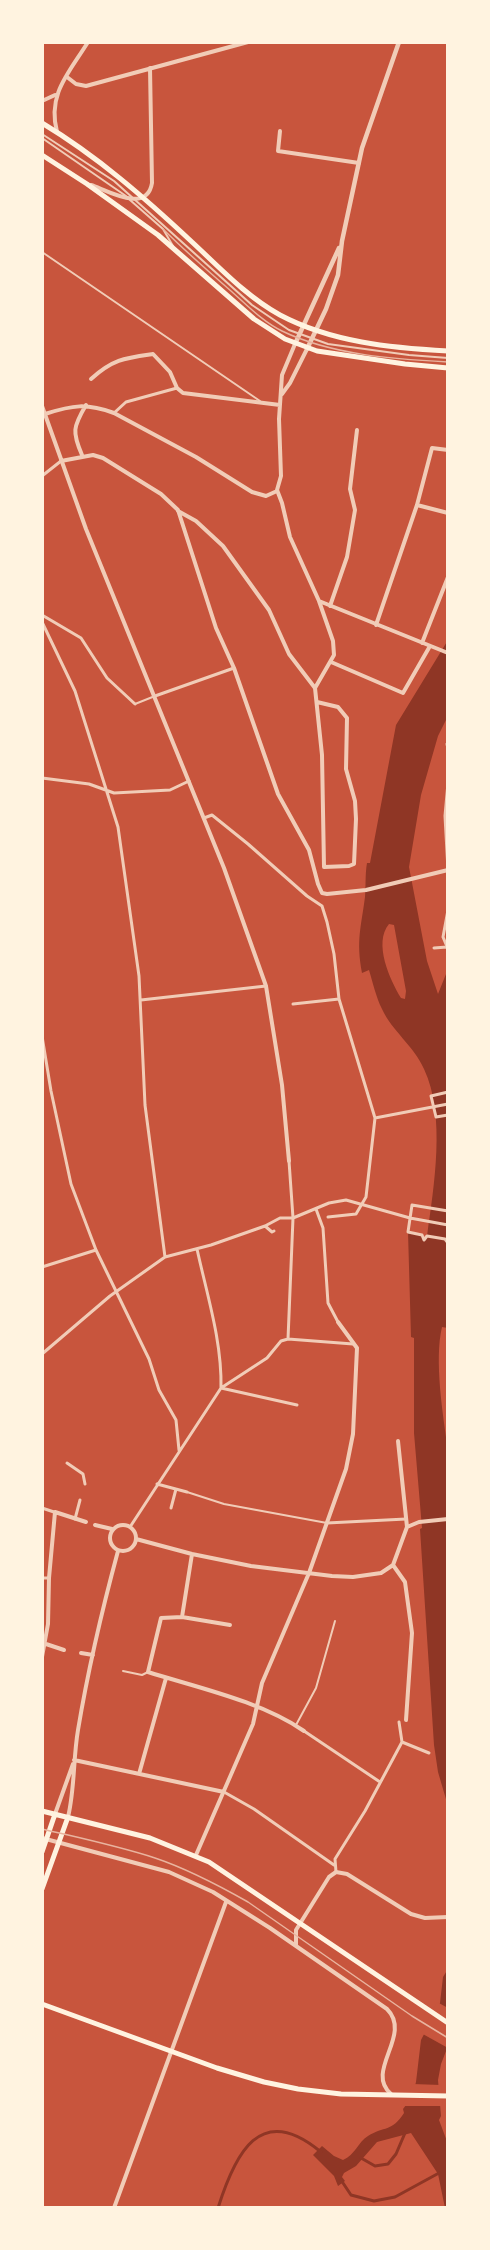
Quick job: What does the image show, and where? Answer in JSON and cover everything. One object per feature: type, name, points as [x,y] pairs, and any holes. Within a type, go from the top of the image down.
[{"type":"main road","points":[[42,123],[106,166],[144,197],[259,302],[281,315],[316,330],[373,344],[417,350],[448,351]]},
{"type":"main road","points":[[42,155],[87,184],[175,249],[254,319],[295,344],[307,349],[448,368]]},
{"type":"main road","points":[[42,1811],[150,1838],[196,1856],[225,1871],[448,2023]]},
{"type":"main road","points":[[42,1852],[44,1839],[55,1814]]},
{"type":"main road","points":[[42,1889],[68,1817]]},
{"type":"main road","points":[[42,2004],[233,2074],[282,2086],[327,2093],[448,2096]]},
{"type":"street","points":[[57,133],[53,114],[56,94],[88,42]]},
{"type":"street","points":[[67,77],[76,84],[86,86],[248,42]]},
{"type":"street","points":[[282,394],[291,383],[316,330],[338,275],[342,241],[370,119],[399,42]]},
{"type":"street","points":[[87,184],[132,199],[149,194],[152,183],[150,68]]},
{"type":"street","points":[[42,101],[56,94]]},
{"type":"street","points":[[280,131],[278,151],[359,163]]},
{"type":"street","points":[[315,688],[333,661],[333,641],[319,601],[290,537],[277,490],[281,476],[280,405],[282,375],[342,241]]},
{"type":"street","points":[[91,379],[107,364],[153,354],[170,372],[177,388],[183,393],[280,405]]},
{"type":"street","points":[[114,413],[126,402],[177,388]]},
{"type":"street","points":[[82,455],[74,430],[75,423],[86,405]]},
{"type":"street","points":[[44,414],[68,406],[86,405],[114,413],[196,457],[252,492],[266,496],[277,490]]},
{"type":"street","points":[[42,406],[86,529],[204,818],[247,929],[266,986],[280,1074],[293,1218],[288,1339]]},
{"type":"street","points":[[327,611],[348,557],[355,510],[350,489],[357,430]]},
{"type":"street","points":[[378,628],[417,505],[432,448],[448,450]]},
{"type":"street","points":[[42,476],[61,461],[82,455],[103,458],[161,494],[224,546],[269,610],[289,654],[315,688],[322,761],[324,867],[349,866],[354,864],[356,819],[355,801],[346,770],[347,718],[338,706],[317,702]]},
{"type":"street","points":[[417,505],[448,513]]},
{"type":"street","points":[[178,510],[221,641],[234,668],[278,794],[309,850],[322,892],[327,894],[366,890],[448,870],[446,816],[448,783]]},
{"type":"street","points":[[422,643],[448,577]]},
{"type":"street","points":[[319,601],[378,628],[448,653]]},
{"type":"street","points":[[42,615],[81,638],[107,678],[135,704]]},
{"type":"street","points":[[42,622],[75,691],[118,827],[141,1000],[145,1105],[165,1257]]},
{"type":"street","points":[[333,661],[403,693],[430,646]]},
{"type":"street","points":[[155,696],[234,668]]},
{"type":"street","points":[[447,744],[448,749]]},
{"type":"street","points":[[42,778],[78,781],[108,791],[170,790],[189,781]]},
{"type":"street","points":[[204,818],[212,815],[306,896],[316,900],[322,906],[327,922],[334,954],[339,999],[375,1118],[363,1205],[356,1214],[344,1211],[328,1217]]},
{"type":"street","points":[[316,900],[322,892]]},
{"type":"street","points":[[434,948],[448,948],[443,937],[448,910]]},
{"type":"street","points":[[141,1000],[266,986]]},
{"type":"street","points":[[293,1004],[339,999]]},
{"type":"street","points":[[42,1036],[71,1184],[96,1250],[149,1359],[159,1390],[176,1420],[178,1450]]},
{"type":"street","points":[[448,1092],[431,1096],[436,1117],[448,1115]]},
{"type":"street","points":[[375,1118],[448,1104]]},
{"type":"street","points":[[344,1211],[346,1200]]},
{"type":"street","points":[[42,1354],[117,1292],[165,1257],[197,1249],[265,1226],[280,1218],[293,1218],[329,1203],[346,1200],[410,1218],[448,1225]]},
{"type":"street","points":[[448,1211],[412,1205],[408,1232],[422,1235],[424,1240],[427,1236],[445,1239],[448,1243]]},
{"type":"street","points":[[196,1856],[253,1724],[262,1683],[309,1573],[327,1524],[346,1468],[353,1434],[357,1348],[338,1322],[328,1303],[323,1228],[316,1209]]},
{"type":"street","points":[[265,1226],[273,1231]]},
{"type":"street","points":[[197,1249],[218,1342],[221,1388]]},
{"type":"street","points":[[42,1267],[96,1250]]},
{"type":"street","points":[[130,1527],[178,1450],[221,1388],[267,1358],[281,1341],[288,1339],[355,1344]]},
{"type":"street","points":[[221,1388],[297,1405]]},
{"type":"street","points":[[136,1539],[192,1554],[251,1566],[353,1577],[381,1573],[393,1565],[407,1527],[398,1441]]},
{"type":"street","points":[[67,1463],[83,1474],[85,1484]]},
{"type":"street","points":[[156,1484],[187,1492]]},
{"type":"street","points":[[171,1508],[176,1489]]},
{"type":"street","points":[[75,1519],[80,1500]]},
{"type":"street","points":[[42,1508],[86,1522]]},
{"type":"street","points":[[42,1657],[48,1624],[55,1512]]},
{"type":"street","points":[[327,1524],[406,1519]]},
{"type":"street","points":[[407,1527],[419,1522],[448,1519]]},
{"type":"street","points":[[95,1525],[112,1530]]},
{"type":"street","points":[[118,1525],[130,1527],[135,1532],[136,1539],[130,1550],[118,1551],[110,1542],[112,1530],[118,1525]]},
{"type":"street","points":[[68,1817],[73,1796],[78,1731],[93,1655],[118,1551]]},
{"type":"street","points":[[182,1617],[192,1554]]},
{"type":"street","points":[[393,1565],[405,1582],[412,1633],[406,1720]]},
{"type":"street","points":[[42,1578],[50,1578]]},
{"type":"street","points":[[230,1625],[182,1617],[161,1618],[148,1672],[275,1714],[296,1725],[380,1782]]},
{"type":"street","points":[[46,1644],[64,1650]]},
{"type":"street","points":[[81,1653],[93,1655]]},
{"type":"street","points":[[139,1774],[166,1678]]},
{"type":"street","points":[[336,1872],[335,1859],[365,1811],[402,1742],[399,1722]]},
{"type":"street","points":[[402,1742],[429,1753]]},
{"type":"street","points":[[74,1760],[224,1792],[254,1809],[334,1865]]},
{"type":"street","points":[[55,1814],[74,1760]]},
{"type":"street","points":[[44,1839],[169,1872],[213,1892],[270,1928],[391,2013],[395,2021],[395,2033],[382,2077],[385,2088],[392,2095]]},
{"type":"street","points":[[296,1946],[295,1935],[300,1922],[329,1877],[336,1872],[347,1874],[411,1914],[425,1918],[448,1917]]},
{"type":"street","points":[[114,2208],[226,1902]]},
{"type":"lane","points":[[42,136],[132,199],[252,305],[275,322],[299,335],[328,344],[448,358]]},
{"type":"lane","points":[[132,199],[163,230],[175,249]]},
{"type":"lane","points":[[42,252],[260,401]]},
{"type":"lane","points":[[135,704],[155,696]]},
{"type":"lane","points":[[187,1492],[224,1504],[327,1524]]},
{"type":"lane","points":[[296,1725],[316,1688],[335,1621]]},
{"type":"lane","points":[[123,1671],[142,1675],[148,1672]]},
{"type":"shaded area","points":[[448,640],[448,716],[438,736],[421,795],[409,867],[427,961],[438,994],[448,969],[448,1328],[442,1327],[439,1355],[440,1388],[448,1450],[448,1806],[438,1772],[434,1745],[420,1529],[422,1528],[414,1433],[414,1338],[411,1337],[408,1232],[422,1235],[424,1240],[427,1236],[435,1174],[435,1108],[424,1069],[415,1053],[386,1017],[369,970],[362,973],[359,952],[367,863],[370,863],[396,725]],"holes":[[[389,924],[394,925],[406,991],[405,999],[401,998],[392,982],[383,951],[384,932]]]},
{"type":"shaded area","points":[[448,1969],[448,2046],[438,2080],[441,2116],[439,2120],[448,2144],[448,2208],[445,2208],[438,2174],[411,2133],[377,2142],[356,2166],[344,2173],[342,2177],[345,2181],[338,2186],[334,2176],[313,2155],[322,2146],[343,2160],[351,2155],[368,2136],[392,2126],[400,2119],[404,2113],[403,2109],[412,2097],[421,2040],[440,2003],[443,1977]]},
{"type":"pier","points":[[437,2002],[448,2008],[448,2048],[421,2033]]},
{"type":"pier","points":[[412,2084],[441,2085],[443,2106],[401,2106],[409,2095]]},
{"type":"waterway","points":[[218,2208],[233,2169],[242,2153],[253,2141],[266,2133],[282,2132],[300,2138],[321,2152]]},
{"type":"waterway","points":[[361,2158],[375,2166],[388,2164],[396,2154],[405,2133]]},
{"type":"waterway","points":[[341,2180],[351,2195],[374,2201],[395,2197],[439,2173]]},
{"type":"tram line","points":[[163,229],[255,313],[282,331],[321,346],[342,351],[448,362]]},
{"type":"tram line","points":[[42,1829],[155,1858],[214,1884],[248,1902],[412,2016],[448,2038]]}]
